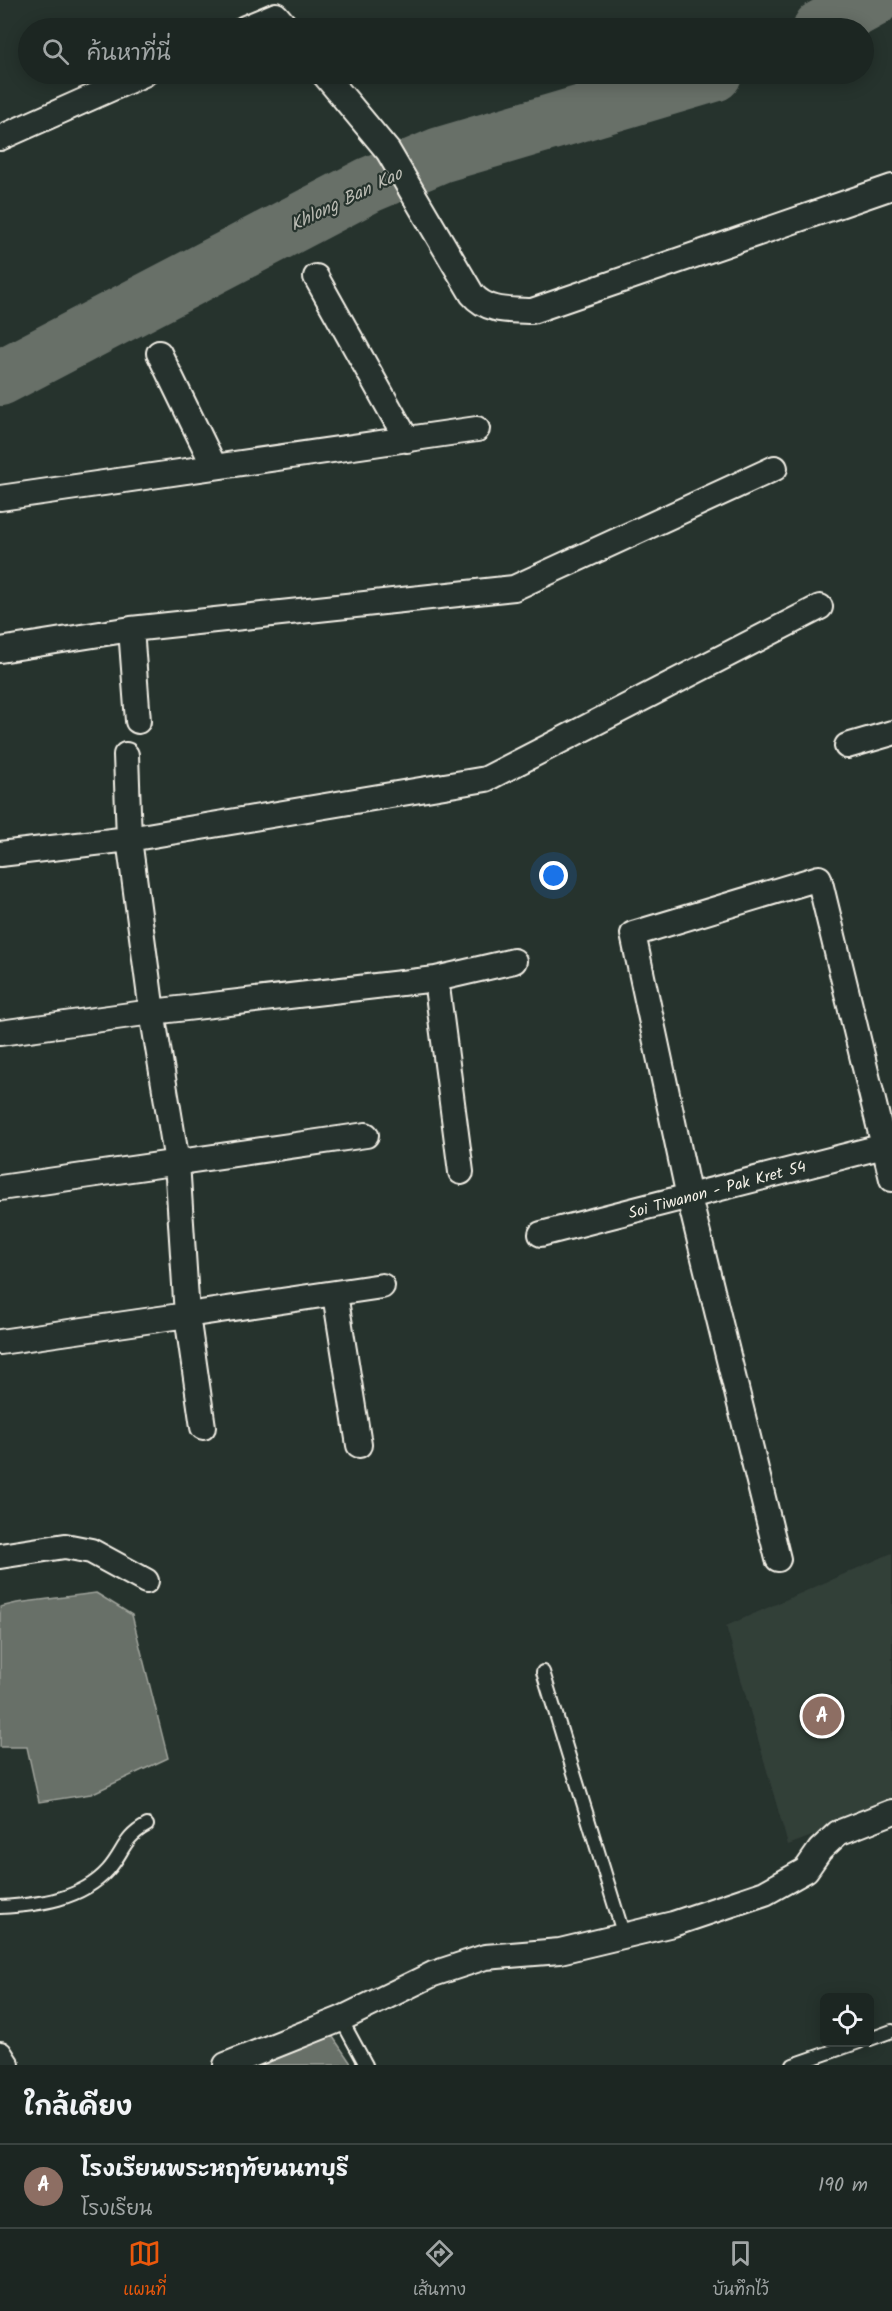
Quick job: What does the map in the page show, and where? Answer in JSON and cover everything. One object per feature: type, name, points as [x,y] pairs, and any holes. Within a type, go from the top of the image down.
[{"type":"street","points":[[0,138],[122,84]]},
{"type":"street","points":[[332,84],[388,151],[472,294],[488,307],[532,311],[892,187]]},
{"type":"street","points":[[316,277],[406,440]]},
{"type":"street","points":[[159,352],[214,466]]},
{"type":"street","points":[[0,498],[477,429]]},
{"type":"street","points":[[0,650],[130,629],[514,588],[775,468]]},
{"type":"street","points":[[0,854],[129,839],[486,779],[820,608]]},
{"type":"street","points":[[130,629],[138,721]]},
{"type":"street","points":[[847,746],[892,733]]},
{"type":"street","points":[[126,755],[129,839],[152,1012],[177,1162],[187,1315],[203,1428]]},
{"type":"street","points":[[778,1559],[689,1197],[633,934],[819,878],[888,1145],[892,1179]]},
{"type":"street","points":[[0,1033],[152,1012],[436,979],[514,961]]},
{"type":"street","points":[[436,979],[461,1172]]},
{"type":"street","points":[[0,1188],[366,1135]]},
{"type":"street","name":"Soi Tiwanon - Pak Kret 54","points":[[541,1234],[888,1145]]},
{"type":"street","points":[[0,1342],[382,1286]]},
{"type":"street","points":[[335,1294],[359,1445]]},
{"type":"street","points":[[0,1556],[65,1546],[91,1551],[146,1581]]},
{"type":"street","points":[[226,2065],[341,2019],[433,1974],[485,1957],[560,1951],[672,1924],[765,1893],[806,1870],[820,1850],[838,1833],[892,1812]]},
{"type":"street","points":[[0,2054],[7,2065]]},
{"type":"lane","points":[[543,1672],[624,1936]]},
{"type":"lane","points":[[0,1907],[66,1898],[79,1893],[109,1869],[128,1838],[147,1825]]},
{"type":"lane","points":[[341,2019],[366,2065]]},
{"type":"lane","points":[[874,2038],[892,2031]]},
{"type":"lane","points":[[793,2065],[847,2047]]},
{"type":"shaded area","points":[[892,1553],[892,1806],[788,1845],[726,1626]]},
{"type":"shaded area","points":[[96,1593],[132,1615],[168,1758],[91,1794],[39,1802],[27,1747],[0,1747],[0,1607]]},
{"type":"shaded area","points":[[323,2034],[333,2037],[352,2065],[244,2065]]},
{"type":"waterway","name":"Khlong Ban Kao","points":[[839,18],[872,0]]},
{"type":"waterway","name":"Khlong Ban Kao","points":[[0,378],[369,185],[440,155],[680,84]]},
{"type":"place","name":"โรงเรียนพระหฤทัยนนทบุรี","points":[[822,1716]]}]
